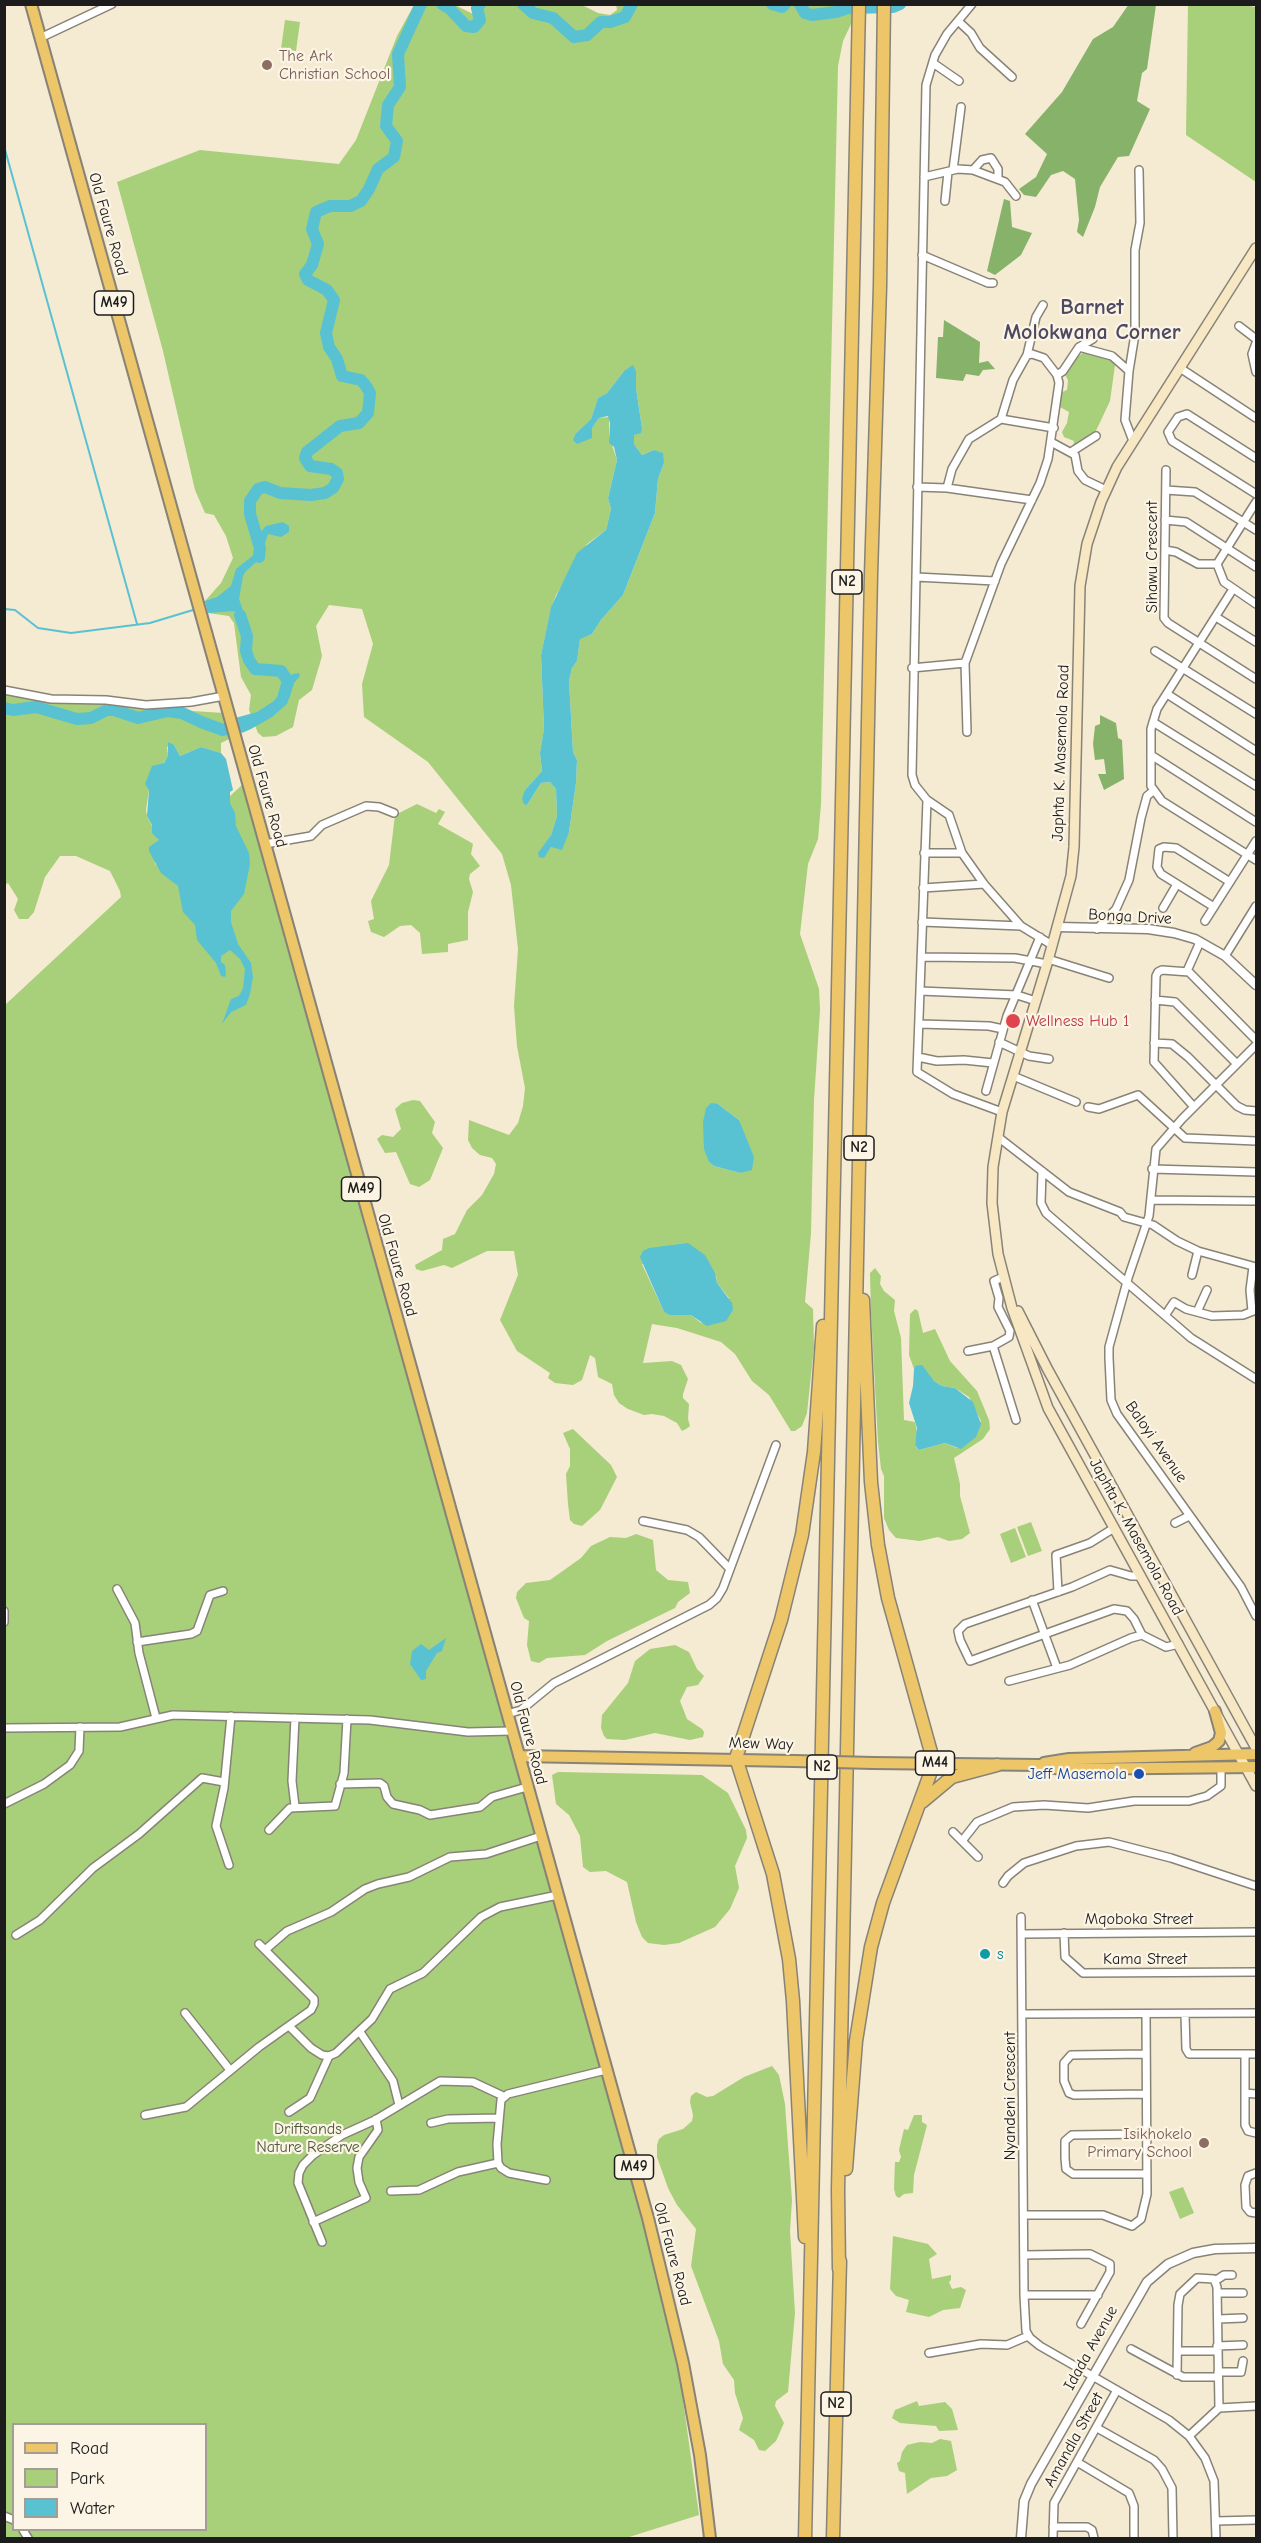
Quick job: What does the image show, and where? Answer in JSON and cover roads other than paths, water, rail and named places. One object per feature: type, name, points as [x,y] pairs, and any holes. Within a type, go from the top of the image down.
[{"type":"highway","name":"N2","points":[[805,2538],[859,4]]},
{"type":"highway","name":"N2","points":[[833,2538],[839,2269],[838,2178],[871,587],[880,287],[884,4]]},
{"type":"highway","points":[[809,2311],[789,1959],[773,1874],[736,1758],[781,1620],[802,1535],[815,1442],[828,1251],[834,1223]]},
{"type":"highway","points":[[839,2269],[851,2090],[864,1984],[884,1904],[934,1763],[891,1607],[878,1545],[871,1482],[863,1298],[857,1258]]},
{"type":"highway","points":[[919,1805],[935,1789],[952,1777],[997,1765]]},
{"type":"main road","name":"Old Faure Road","points":[[31,4],[648,2218],[681,2352],[700,2455],[710,2538]]},
{"type":"main road","name":"Japhta K. Masemola Road","points":[[1257,248],[1134,441],[1106,489],[1093,523],[1082,570],[1074,847],[1068,890],[1002,1112],[993,1167],[992,1213],[1008,1293],[1048,1408],[1239,1755],[1252,1767],[1257,1786]]},
{"type":"main road","name":"Japhta K. Masemola Road","points":[[1008,1293],[1257,1748]]},
{"type":"main road","points":[[1189,1755],[1218,1743],[1221,1733],[1215,1711]]},
{"type":"main road","name":"Mew Way","points":[[1039,1766],[1069,1760],[1257,1754]]},
{"type":"main road","name":"Mew Way","points":[[519,1756],[736,1758],[1061,1768],[1252,1767]]},
{"type":"street","points":[[40,38],[112,4]]},
{"type":"street","points":[[972,4],[947,34],[934,55],[926,86],[916,577],[912,668],[912,775],[915,785],[927,800],[949,815],[962,853],[984,884],[1021,926],[1052,945]]},
{"type":"street","points":[[958,21],[971,33],[980,48],[1012,77]]},
{"type":"street","points":[[933,63],[958,81]]},
{"type":"street","points":[[945,201],[961,107]]},
{"type":"street","points":[[973,170],[982,160],[991,158],[998,169],[998,177]]},
{"type":"street","points":[[924,177],[951,171],[973,170],[998,177],[1016,196]]},
{"type":"street","points":[[1134,441],[1125,420],[1135,334],[1135,250],[1140,223],[1139,170]]},
{"type":"street","points":[[922,255],[988,283],[993,283]]},
{"type":"street","points":[[947,488],[952,469],[969,439],[1001,419],[1013,380],[1027,355],[1036,317],[1042,305]]},
{"type":"street","points":[[1239,326],[1257,341],[1252,354],[1257,372]]},
{"type":"street","points":[[1057,375],[1063,371],[1079,347],[1093,339]]},
{"type":"street","points":[[1079,347],[1112,356],[1129,371]]},
{"type":"street","points":[[967,732],[965,663],[995,581],[1040,483],[1054,428],[1059,387],[1057,375],[1044,358],[1032,354],[1027,355]]},
{"type":"street","points":[[1180,368],[1257,418]]},
{"type":"street","points":[[1257,458],[1187,414],[1178,417],[1168,432],[1172,441],[1257,494]]},
{"type":"street","points":[[1001,419],[1054,428]]},
{"type":"street","points":[[1071,452],[1096,436]]},
{"type":"street","points":[[1051,442],[1076,457],[1078,471],[1082,477],[1106,489]]},
{"type":"street","name":"Sihawu Crescent","points":[[1166,470],[1164,618],[1200,643]]},
{"type":"street","points":[[917,487],[947,488],[1032,500]]},
{"type":"street","name":"Sihawu Crescent","points":[[1166,490],[1195,492],[1257,530]]},
{"type":"street","points":[[1257,502],[1217,564],[1220,576],[1233,589],[1257,604]]},
{"type":"street","points":[[1165,520],[1186,522],[1257,567]]},
{"type":"street","points":[[1165,550],[1176,552],[1198,564],[1217,564]]},
{"type":"street","points":[[916,577],[995,581]]},
{"type":"street","points":[[1233,589],[1157,709],[1153,722],[1151,755],[1153,791],[1162,801],[1257,860]]},
{"type":"street","points":[[1216,617],[1257,642]]},
{"type":"street","points":[[1200,643],[1257,679]]},
{"type":"street","points":[[1155,651],[1257,714]]},
{"type":"street","points":[[912,668],[965,663]]},
{"type":"street","points":[[4,690],[51,699],[106,700],[146,705],[191,702],[224,696]]},
{"type":"street","points":[[1167,694],[1257,751]]},
{"type":"street","points":[[1153,722],[1257,786]]},
{"type":"street","points":[[1151,755],[1257,822]]},
{"type":"street","points":[[1097,929],[1116,909],[1129,880],[1141,818],[1147,796],[1153,791]]},
{"type":"street","points":[[927,800],[916,1070],[920,1076],[953,1094],[1002,1112]]},
{"type":"street","points":[[265,844],[311,836],[322,825],[366,806],[379,807],[394,813]]},
{"type":"street","points":[[1205,921],[1257,841]]},
{"type":"street","points":[[1214,907],[1158,871],[1158,852],[1161,848],[1176,848],[1230,882]]},
{"type":"street","points":[[924,853],[962,853]]},
{"type":"street","points":[[923,888],[984,884]]},
{"type":"street","points":[[1162,908],[1177,884]]},
{"type":"street","points":[[1225,956],[1257,906]]},
{"type":"street","points":[[922,922],[1021,926]]},
{"type":"street","name":"Bonga Drive","points":[[1058,927],[1158,930],[1200,942],[1225,956],[1257,985]]},
{"type":"street","points":[[986,1091],[1003,1029],[1040,937]]},
{"type":"street","points":[[1187,971],[1200,942]]},
{"type":"street","points":[[921,957],[1015,958],[1048,961],[1109,978]]},
{"type":"street","points":[[1194,1107],[1154,1062],[1156,976],[1158,972],[1187,971],[1257,1040]]},
{"type":"street","points":[[920,991],[1017,995],[1036,1001]]},
{"type":"street","points":[[1155,1000],[1175,1002],[1237,1064]]},
{"type":"street","points":[[919,1024],[989,1026],[1003,1029]]},
{"type":"street","points":[[999,1042],[1036,1058],[1048,1059]]},
{"type":"street","points":[[1154,1043],[1172,1044],[1241,1109],[1257,1111]]},
{"type":"street","name":"Baloyi Avenue","points":[[1257,1045],[1157,1146],[1152,1169],[1152,1200],[1147,1223],[1109,1347],[1111,1400],[1120,1417],[1241,1587],[1257,1616]]},
{"type":"street","points":[[918,1057],[936,1061],[964,1060],[993,1063]]},
{"type":"street","points":[[1013,1076],[1076,1102]]},
{"type":"street","points":[[1088,1107],[1099,1109],[1125,1101],[1135,1095],[1144,1099],[1187,1139],[1257,1141]]},
{"type":"street","points":[[998,1137],[1069,1192],[1119,1212],[1124,1217],[1147,1223],[1198,1251],[1255,1267],[1250,1290],[1254,1311],[1231,1317],[1212,1316],[1173,1302],[1166,1314]]},
{"type":"street","points":[[1152,1169],[1257,1172]]},
{"type":"street","points":[[1042,1171],[1041,1203],[1046,1213],[1203,1347],[1257,1379]]},
{"type":"street","points":[[1152,1200],[1257,1201]]},
{"type":"street","points":[[1192,1275],[1198,1251]]},
{"type":"street","points":[[968,1351],[993,1346],[1006,1340],[1010,1335],[998,1307],[999,1298],[994,1281],[1004,1277]]},
{"type":"street","points":[[1197,1312],[1207,1290]]},
{"type":"street","points":[[993,1346],[1016,1420]]},
{"type":"street","points":[[507,1714],[521,1710],[554,1683],[709,1605],[723,1588],[776,1445]]},
{"type":"street","points":[[1175,1523],[1190,1516]]},
{"type":"street","points":[[643,1521],[687,1530],[699,1537],[730,1569]]},
{"type":"street","points":[[1058,1592],[1056,1555],[1090,1543],[1114,1528]]},
{"type":"street","points":[[1141,1576],[1131,1576],[1110,1570],[1058,1592],[961,1626],[958,1631],[960,1640],[970,1661],[1118,1609],[1127,1611],[1142,1635],[1162,1646],[1170,1647],[1179,1644]]},
{"type":"street","points":[[117,1589],[124,1606],[133,1617],[156,1718]]},
{"type":"street","points":[[137,1642],[191,1634],[196,1631],[210,1595],[223,1591]]},
{"type":"street","points":[[1032,1600],[1057,1668]]},
{"type":"street","points":[[4,1611],[4,1622]]},
{"type":"street","points":[[1009,1682],[1070,1665],[1142,1635]]},
{"type":"street","points":[[4,1728],[129,1725],[173,1715],[370,1720],[468,1732],[512,1731]]},
{"type":"street","points":[[229,1865],[216,1826],[224,1782],[231,1716]]},
{"type":"street","points":[[295,1718],[292,1781],[295,1806]]},
{"type":"street","points":[[269,1830],[290,1808],[295,1806],[335,1806],[344,1773],[347,1719]]},
{"type":"street","points":[[4,1804],[44,1784],[70,1765],[79,1751],[80,1727]]},
{"type":"street","points":[[962,1841],[977,1822],[1002,1811],[1036,1805],[1070,1810],[1101,1807],[1134,1800],[1194,1799],[1211,1794],[1221,1786],[1221,1767]]},
{"type":"street","points":[[16,1935],[40,1920],[93,1868],[146,1828],[202,1778],[224,1782]]},
{"type":"street","points":[[340,1784],[380,1783],[384,1786],[387,1797],[393,1804],[417,1809],[430,1815],[480,1807],[492,1797],[527,1787]]},
{"type":"street","points":[[953,1832],[978,1857]]},
{"type":"street","points":[[146,2115],[186,2107],[230,2070],[311,2010],[314,1999],[262,1947],[287,1931],[331,1912],[364,1889],[409,1877],[450,1857],[486,1854],[541,1836]]},
{"type":"street","points":[[1003,1883],[1017,1868],[1035,1859],[1076,1846],[1109,1842],[1171,1858],[1257,1886]]},
{"type":"street","points":[[289,2112],[310,2098],[330,2056],[360,2032],[372,2019],[390,1989],[397,1983],[423,1973],[456,1939],[488,1912],[558,1895]]},
{"type":"street","points":[[1021,1917],[1023,2014]]},
{"type":"street","name":"Mqoboka Street","points":[[1022,1934],[1257,1932]]},
{"type":"street","name":"Kama Street","points":[[1064,1933],[1065,1957],[1072,1966],[1083,1972],[1257,1972]]},
{"type":"street","points":[[184,2013],[230,2070]]},
{"type":"street","name":"Nyandeni Crescent","points":[[1028,2336],[1025,2326],[1024,2295],[1023,2014],[1257,2013]]},
{"type":"street","points":[[1024,2215],[1103,2215],[1134,2226],[1144,2211],[1146,2014]]},
{"type":"street","points":[[1185,2014],[1186,2049],[1189,2054],[1257,2054]]},
{"type":"street","points":[[289,2026],[311,2048],[322,2055],[330,2056]]},
{"type":"street","points":[[360,2032],[393,2081],[399,2105]]},
{"type":"street","points":[[1146,2054],[1071,2055],[1064,2063],[1064,2081],[1069,2093],[1074,2095],[1146,2094]]},
{"type":"street","points":[[1245,2054],[1245,2125],[1248,2131],[1257,2133]]},
{"type":"street","points":[[322,2242],[298,2183],[303,2165],[342,2135],[376,2119],[440,2081],[473,2082],[504,2096],[606,2070]]},
{"type":"street","points":[[1245,2094],[1257,2094]]},
{"type":"street","points":[[504,2096],[501,2100],[499,2118],[498,2163],[509,2173],[546,2180]]},
{"type":"street","points":[[431,2122],[448,2119],[499,2118]]},
{"type":"street","points":[[313,2222],[366,2198],[359,2182],[357,2168],[359,2157],[378,2130],[376,2119]]},
{"type":"street","points":[[1145,2134],[1072,2135],[1065,2141],[1065,2158],[1067,2172],[1073,2174],[1146,2174]]},
{"type":"street","points":[[391,2191],[419,2190],[458,2172],[498,2163]]},
{"type":"street","points":[[1257,2174],[1246,2179],[1245,2203],[1248,2210],[1257,2213]]},
{"type":"street","name":"Idada Avenue","points":[[1021,2538],[1022,2516],[1028,2490],[1139,2292],[1161,2269],[1176,2259],[1202,2250],[1257,2248]]},
{"type":"street","points":[[1024,2255],[1090,2254],[1110,2264],[1111,2271],[1082,2324]]},
{"type":"street","points":[[1215,2281],[1224,2275],[1232,2276]]},
{"type":"street","points":[[1177,2375],[1180,2294],[1197,2278],[1208,2278],[1215,2281]]},
{"type":"street","points":[[1215,2281],[1218,2319],[1219,2408]]},
{"type":"street","points":[[1217,2293],[1244,2293]]},
{"type":"street","points":[[1024,2295],[1098,2295]]},
{"type":"street","points":[[1218,2319],[1243,2318]]},
{"type":"street","points":[[929,2353],[981,2344],[1007,2345],[1028,2336],[1040,2346],[1092,2377],[1169,2420],[1189,2436],[1210,2468],[1216,2496],[1216,2538]]},
{"type":"street","points":[[1178,2351],[1243,2345]]},
{"type":"street","points":[[1131,2349],[1177,2375],[1188,2378],[1241,2372],[1243,2361]]},
{"type":"street","name":"Amandla Street","points":[[1053,2538],[1054,2503],[1117,2390]]},
{"type":"street","points":[[1189,2436],[1219,2408],[1257,2406]]},
{"type":"street","points":[[1096,2428],[1154,2460],[1162,2469],[1172,2488],[1173,2538]]},
{"type":"street","points":[[1077,2462],[1129,2493],[1134,2506],[1134,2538]]},
{"type":"street","points":[[1216,2521],[1257,2520]]},
{"type":"street","points":[[1053,2527],[1087,2527],[1092,2530],[1094,2538]]},
{"type":"water","points":[[633,365],[636,371],[642,428],[641,433],[634,435],[634,444],[642,455],[654,450],[663,453],[664,463],[658,479],[655,513],[623,595],[592,634],[580,639],[577,661],[572,668],[569,681],[573,752],[577,760],[569,832],[562,850],[551,847],[544,858],[539,857],[538,853],[551,835],[557,816],[556,789],[550,782],[541,783],[527,805],[522,799],[525,790],[542,771],[540,753],[544,729],[541,655],[551,607],[577,553],[606,530],[611,509],[608,498],[617,460],[614,447],[609,443],[608,416],[599,418],[592,428],[592,438],[577,444],[573,440],[576,433],[591,419],[598,398],[607,393],[624,371]]},
{"type":"water","points":[[283,522],[289,526],[289,532],[281,537],[268,534],[265,543],[262,544],[264,552],[262,557],[243,576],[239,599],[248,625],[246,629],[242,630],[235,611],[208,613],[205,601],[217,597],[231,586],[236,569],[255,554],[260,533],[266,526]]},
{"type":"water","points":[[299,673],[300,676],[294,683],[287,704],[272,717],[251,729],[242,733],[239,731],[235,718],[257,712],[274,701],[282,690],[283,683],[293,674]]},
{"type":"water","points":[[168,742],[174,745],[180,756],[201,747],[221,753],[226,759],[233,790],[230,792],[230,803],[235,813],[236,826],[249,853],[250,864],[244,894],[231,911],[231,922],[238,944],[251,963],[253,977],[246,1005],[231,1012],[222,1024],[231,999],[239,996],[243,988],[245,969],[240,959],[230,950],[221,956],[226,974],[225,977],[221,976],[216,963],[197,940],[195,925],[183,912],[178,886],[161,873],[149,851],[149,847],[159,840],[152,833],[152,825],[147,816],[149,790],[145,784],[152,766],[164,763],[168,755]]},
{"type":"water","points":[[711,1103],[718,1104],[739,1120],[754,1157],[752,1170],[740,1173],[714,1166],[709,1162],[704,1149],[703,1122],[706,1108]]},
{"type":"water","points":[[688,1243],[705,1255],[715,1273],[717,1283],[732,1303],[733,1310],[726,1321],[707,1326],[691,1315],[670,1315],[664,1312],[640,1257],[643,1251],[649,1248]]},
{"type":"water","points":[[922,1365],[934,1381],[942,1386],[955,1388],[973,1402],[981,1424],[976,1437],[961,1449],[945,1443],[919,1450],[915,1445],[917,1428],[909,1403],[915,1366]]},
{"type":"water","points":[[446,1638],[442,1651],[437,1653],[426,1671],[426,1679],[421,1680],[410,1664],[412,1651],[421,1644],[429,1650]]},
{"type":"waterway","points":[[259,557],[260,548],[250,514],[250,501],[258,489],[265,487],[280,493],[311,495],[325,493],[333,488],[338,479],[337,473],[331,469],[310,466],[305,458],[307,452],[340,426],[359,423],[368,413],[370,393],[366,386],[361,380],[342,376],[337,359],[329,347],[326,333],[334,300],[327,290],[308,280],[305,274],[312,265],[318,244],[312,229],[316,212],[330,206],[350,206],[361,201],[378,169],[394,157],[397,141],[386,126],[388,105],[400,87],[398,54],[421,4]]},
{"type":"waterway","points":[[442,4],[466,26],[474,27],[480,20],[477,8],[480,4]]},
{"type":"waterway","points":[[523,4],[533,13],[553,18],[574,37],[587,35],[601,22],[610,22],[625,17],[632,4]]},
{"type":"waterway","points":[[772,4],[782,7],[785,4]]},
{"type":"waterway","points":[[800,4],[805,13],[812,15],[848,8],[893,7],[900,4]]},
{"type":"waterway","points":[[4,146],[137,624]]},
{"type":"waterway","points":[[4,609],[15,610],[38,628],[71,633],[150,623],[193,610]]},
{"type":"waterway","points":[[240,615],[247,636],[246,651],[249,660],[255,669],[281,671],[288,681],[284,695]]},
{"type":"waterway","points":[[4,708],[13,710],[36,707],[77,719],[91,718],[107,710],[138,718],[168,711],[182,713],[223,730],[242,725]]},
{"type":"place","name":"The Ark Christian School","points":[[267,65]]},
{"type":"place","name":"Wellness Hub 1","points":[[1013,1021]]},
{"type":"place","name":"Jeff Masemola","points":[[1139,1774]]},
{"type":"place","name":"s","points":[[985,1954]]},
{"type":"place","name":"Isikhokelo Primary School","points":[[1204,2143]]},
{"type":"district","name":"Barnet Molokwana Corner","points":[[1092,320]]},
{"type":"park label","name":"Driftsands Nature Reserve","points":[[308,2138]]}]
